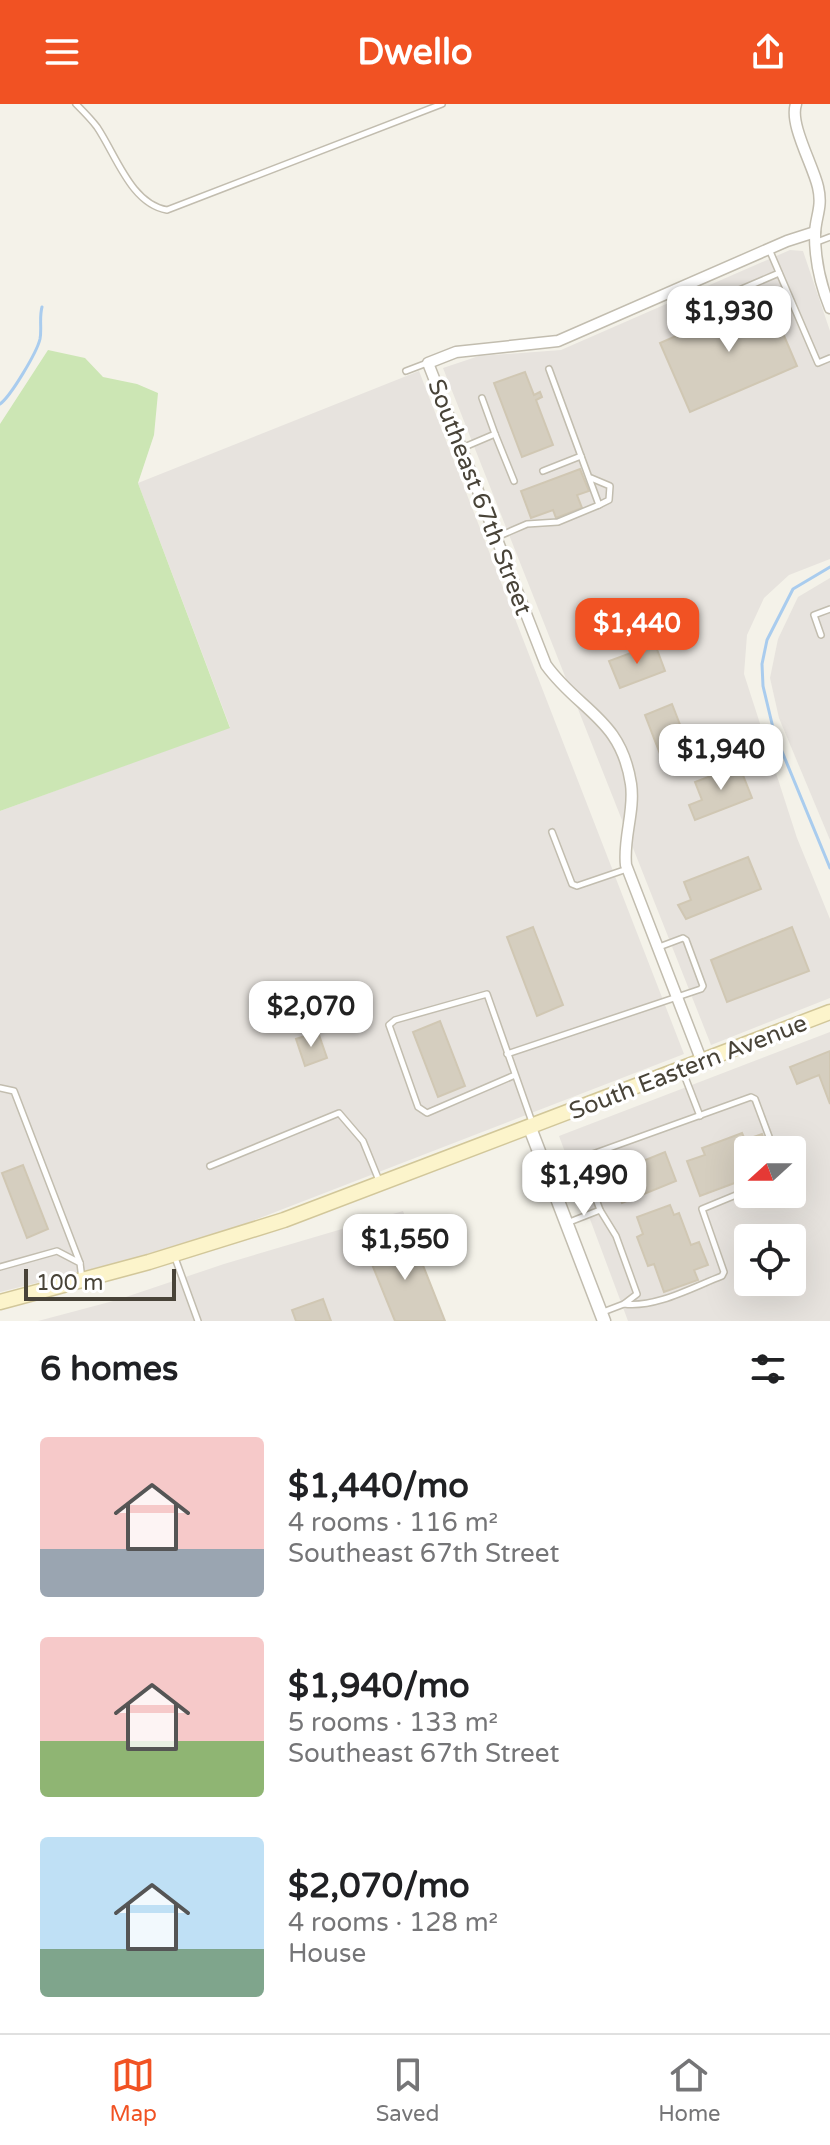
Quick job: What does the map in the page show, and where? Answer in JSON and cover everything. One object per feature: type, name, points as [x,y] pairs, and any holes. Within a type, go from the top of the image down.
[{"type":"main road","name":"South Eastern Avenue","points":[[0,1301],[174,1254],[284,1220],[830,1012]]},
{"type":"street","points":[[796,104],[793,112],[822,202],[815,237],[823,292],[830,308]]},
{"type":"street","points":[[428,363],[467,350],[558,341],[769,249],[815,237]]},
{"type":"street","name":"Southeast 67th Street","points":[[428,363],[546,665],[562,687],[604,720],[614,734],[631,786],[625,839],[628,869],[702,1062]]},
{"type":"street","points":[[532,1127],[602,1317]]},
{"type":"lane","points":[[76,104],[95,124],[139,196],[153,208],[167,210],[442,104]]},
{"type":"lane","points":[[815,237],[830,237]]},
{"type":"lane","points":[[769,249],[818,363],[830,358]]},
{"type":"lane","points":[[691,283],[702,306],[779,273]]},
{"type":"lane","points":[[406,371],[428,363]]},
{"type":"lane","points":[[549,369],[599,505]]},
{"type":"lane","points":[[482,398],[514,481]]},
{"type":"lane","points":[[461,448],[495,434]]},
{"type":"lane","points":[[543,471],[581,456]]},
{"type":"lane","points":[[496,537],[527,524],[558,522],[609,500],[610,486],[590,478]]},
{"type":"lane","points":[[821,635],[814,615],[830,609]]},
{"type":"lane","points":[[552,832],[572,884],[577,886],[628,869]]},
{"type":"lane","points":[[507,1054],[703,986],[686,940],[683,938],[659,947]]},
{"type":"lane","points":[[515,1075],[427,1113],[418,1107],[389,1025],[395,1020],[487,994],[515,1075],[532,1127]]},
{"type":"lane","points":[[682,1069],[700,1116]]},
{"type":"lane","points":[[0,1088],[14,1091],[80,1263],[82,1280]]},
{"type":"lane","points":[[602,1317],[637,1294],[616,1236],[600,1210],[583,1164],[587,1156],[753,1098],[768,1136]]},
{"type":"lane","points":[[210,1166],[339,1113],[363,1141],[380,1184]]},
{"type":"lane","points":[[624,1304],[667,1298],[722,1276],[724,1272],[702,1209],[734,1196]]},
{"type":"lane","points":[[566,1223],[600,1210]]},
{"type":"lane","points":[[0,1267],[57,1251],[80,1263]]},
{"type":"lane","points":[[174,1254],[198,1321]]},
{"type":"shaded area","points":[[790,250],[803,251],[830,331],[830,559],[789,575],[764,598],[747,635],[744,674],[797,838],[830,919],[830,998],[711,1045],[443,368],[479,356],[561,350]]},
{"type":"shaded area","points":[[419,371],[684,1054],[195,1243],[0,1292],[0,811],[230,727],[138,483]]},
{"type":"shaded area","points":[[830,578],[830,840],[779,718],[770,678],[778,639],[798,597]]},
{"type":"shaded area","points":[[830,1032],[830,1321],[628,1321],[559,1136]]},
{"type":"shaded area","points":[[403,1211],[444,1321],[38,1321],[117,1300],[224,1264]]},
{"type":"green space","points":[[48,350],[85,358],[103,377],[137,384],[158,393],[154,435],[138,483],[230,728],[0,811],[0,424]]},
{"type":"building","points":[[767,296],[797,366],[690,412],[660,343]]},
{"type":"building","points":[[525,372],[534,395],[540,392],[542,397],[536,400],[553,445],[522,457],[494,383]]},
{"type":"building","points":[[580,469],[589,491],[577,495],[582,508],[556,518],[553,510],[531,518],[521,491]]},
{"type":"building","points":[[655,644],[665,671],[620,688],[609,661]]},
{"type":"building","points":[[672,704],[689,748],[662,759],[645,715]]},
{"type":"building","points":[[739,765],[752,798],[695,820],[689,805],[702,800],[695,782]]},
{"type":"building","points":[[748,857],[761,889],[686,919],[678,905],[691,900],[684,882]]},
{"type":"building","points":[[533,927],[563,1005],[537,1016],[507,937]]},
{"type":"building","points":[[792,927],[809,971],[727,1002],[711,960]]},
{"type":"building","points":[[440,1021],[465,1086],[438,1097],[413,1032]]},
{"type":"building","points":[[318,1032],[327,1058],[305,1066],[296,1039]]},
{"type":"building","points":[[830,1051],[830,1104],[819,1075],[797,1084],[790,1067]]},
{"type":"building","points":[[734,1136],[734,1183],[700,1196],[687,1161],[705,1155],[702,1148]]},
{"type":"building","points":[[665,1152],[676,1181],[622,1203],[610,1173],[632,1164],[630,1160],[641,1156],[643,1161]]},
{"type":"building","points":[[23,1165],[48,1229],[27,1238],[2,1173]]},
{"type":"building","points":[[670,1205],[674,1215],[679,1213],[691,1245],[699,1242],[708,1265],[694,1270],[698,1280],[664,1292],[654,1264],[648,1266],[637,1237],[643,1234],[637,1217]]},
{"type":"building","points":[[411,1235],[445,1321],[395,1321],[367,1252]]},
{"type":"building","points":[[323,1299],[331,1321],[296,1321],[292,1310]]},
{"type":"waterway","points":[[0,404],[17,383],[38,345],[42,307]]},
{"type":"waterway","points":[[830,567],[793,589],[767,640],[762,664],[763,686],[774,732],[830,868]]}]
